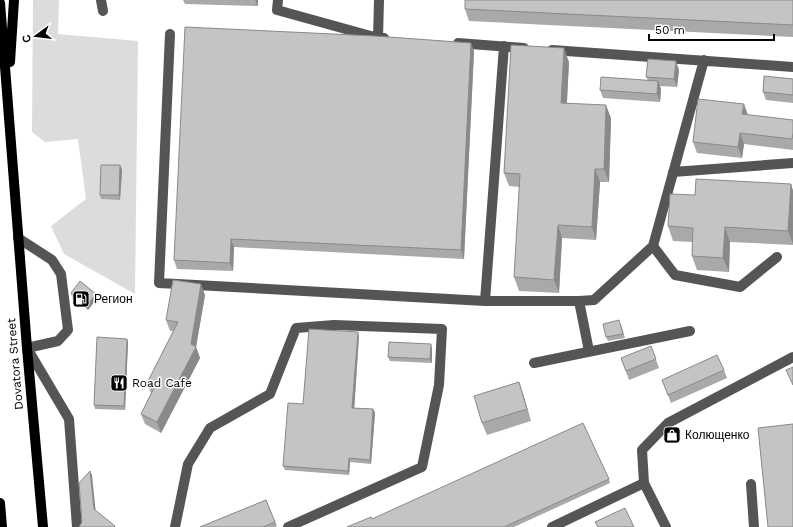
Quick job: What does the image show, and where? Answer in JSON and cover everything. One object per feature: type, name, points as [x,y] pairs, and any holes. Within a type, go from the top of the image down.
[{"type":"main road","points":[[7,102],[14,0]]},
{"type":"main road","points":[[0,3],[7,102]]},
{"type":"main road","name":"Dovatora Street","points":[[7,102],[43,527]]},
{"type":"main road","points":[[0,503],[1,522]]},
{"type":"lane","points":[[101,0],[102,11]]},
{"type":"lane","points":[[278,0],[277,10],[378,38],[393,39]]},
{"type":"lane","points":[[378,38],[379,0]]},
{"type":"lane","points":[[170,34],[159,283],[485,301],[594,300],[653,246],[704,60]]},
{"type":"lane","points":[[448,42],[793,67]]},
{"type":"lane","points":[[485,301],[504,46]]},
{"type":"lane","points":[[673,172],[793,164]]},
{"type":"lane","points":[[18,238],[52,260],[61,274],[68,330],[58,341],[27,348],[69,419],[77,527]]},
{"type":"lane","points":[[653,246],[675,275],[740,287],[777,257]]},
{"type":"lane","points":[[579,301],[589,351]]},
{"type":"lane","points":[[175,527],[188,464],[210,428],[270,394],[296,328],[334,325],[442,329],[439,385],[422,468],[288,527]]},
{"type":"lane","points":[[534,362],[690,331]]},
{"type":"lane","points":[[666,527],[644,483],[642,450],[668,423],[793,357]]},
{"type":"lane","points":[[552,527],[644,483]]},
{"type":"lane","points":[[751,484],[754,527]]},
{"type":"shaded area","points":[[33,0],[59,0],[58,34],[138,41],[135,294],[64,254],[51,226],[86,199],[78,139],[45,142],[32,132]]},
{"type":"building","points":[[465,0],[793,0],[793,25],[465,9]]},
{"type":"building","points":[[185,27],[375,36],[471,43],[461,250],[231,239],[230,263],[174,260]]},
{"type":"building","points":[[511,45],[564,48],[561,103],[606,105],[604,169],[595,169],[592,227],[558,225],[554,280],[514,277],[520,174],[504,173]]},
{"type":"building","points":[[648,59],[676,61],[674,79],[646,77]]},
{"type":"building","points":[[764,76],[793,79],[793,95],[763,92]]},
{"type":"building","points":[[601,77],[658,81],[657,94],[600,90]]},
{"type":"building","points":[[698,99],[744,104],[742,114],[793,120],[792,139],[740,133],[738,147],[693,142]]},
{"type":"building","points":[[101,165],[120,165],[119,195],[100,195]]},
{"type":"building","points":[[696,179],[791,184],[788,231],[725,227],[723,258],[692,256],[693,228],[668,226],[670,194],[695,195]]},
{"type":"building","points":[[173,280],[201,284],[191,344],[196,347],[157,422],[141,414],[155,386],[147,383],[178,322],[166,320]]},
{"type":"building","points":[[80,281],[96,294],[86,306],[71,293]]},
{"type":"building","points":[[619,320],[623,334],[606,337],[603,324]]},
{"type":"building","points":[[309,329],[358,332],[352,408],[373,409],[370,460],[349,458],[348,471],[283,466],[288,403],[303,404]]},
{"type":"building","points":[[97,337],[127,339],[124,406],[94,405]]},
{"type":"building","points":[[389,342],[431,344],[430,359],[388,357]]},
{"type":"building","points":[[651,346],[656,359],[626,371],[621,358]]},
{"type":"building","points":[[717,355],[724,370],[668,395],[662,380]]},
{"type":"building","points":[[793,367],[793,385],[786,370]]},
{"type":"building","points":[[519,382],[527,409],[482,423],[474,396]]},
{"type":"building","points":[[583,423],[609,479],[504,527],[347,527],[371,517],[372,519]]},
{"type":"building","points":[[793,424],[793,527],[768,527],[758,428]]},
{"type":"building","points":[[90,471],[94,509],[115,526],[114,527],[79,527],[82,522],[79,483]]},
{"type":"building","points":[[266,500],[275,522],[263,527],[200,527]]},
{"type":"building","points":[[625,508],[634,527],[598,527],[595,522]]},
{"type":"place","name":"Регион","points":[[81,299]]},
{"type":"place","name":"Road Cafe","points":[[119,383]]},
{"type":"place","name":"Колющенко","points":[[672,435]]}]
